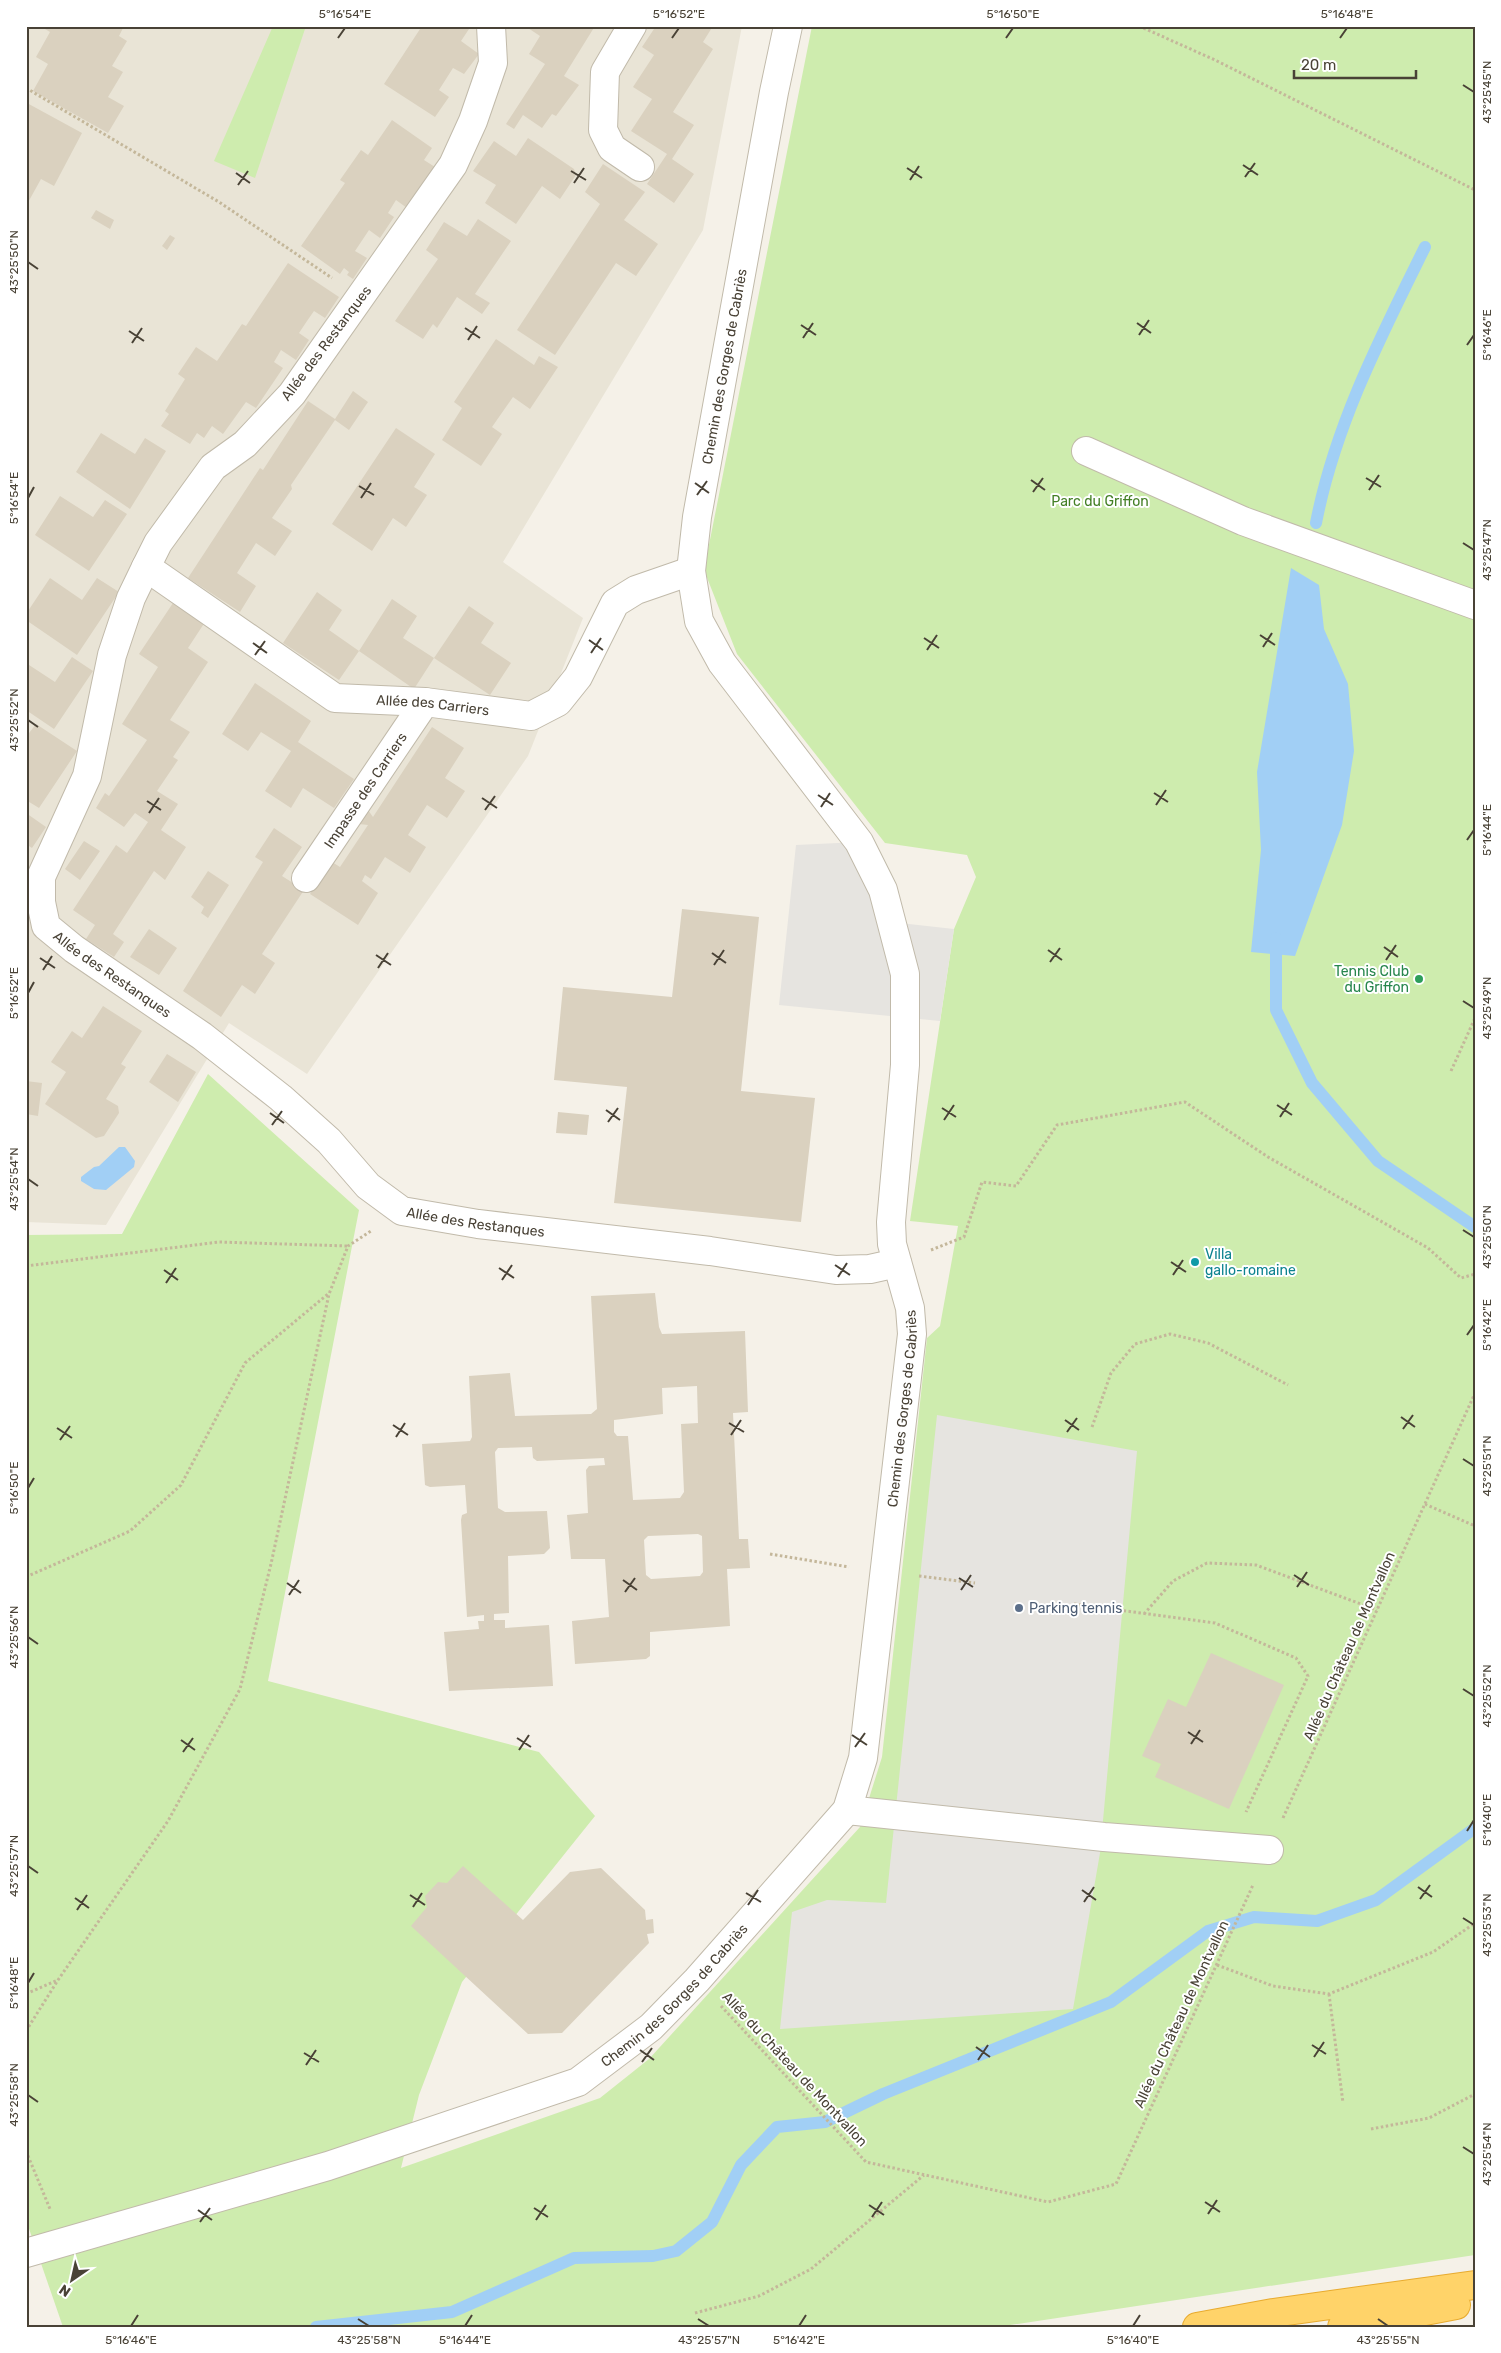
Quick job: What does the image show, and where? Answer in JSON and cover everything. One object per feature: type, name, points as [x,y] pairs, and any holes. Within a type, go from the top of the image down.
[{"type":"highway","points":[[1197,2327],[1273,2314],[1475,2285]]},
{"type":"highway","points":[[1342,2327],[1475,2302]]},
{"type":"street","name":"Allée des Restanques","points":[[491,26],[493,62],[473,121],[454,165],[292,394],[245,444],[212,467],[158,543],[146,567],[131,598],[112,655],[87,776],[41,877],[41,902],[46,926],[74,949],[202,1036],[281,1098],[328,1141],[368,1186],[402,1211],[478,1224],[710,1251],[836,1270],[870,1269],[897,1263]]},
{"type":"street","points":[[632,26],[605,72],[602,130],[612,148],[640,167]]},
{"type":"street","name":"Chemin des Gorges de Cabriès","points":[[26,2253],[328,2166],[578,2082],[651,2027],[697,1980],[848,1810],[863,1758],[912,1334],[910,1308],[892,1244],[891,1222],[905,1065],[905,974],[883,890],[859,842],[722,663],[699,621],[691,571],[697,518],[774,92],[788,26]]},
{"type":"street","points":[[1086,451],[1243,521],[1475,605]]},
{"type":"street","name":"Allée des Carriers","points":[[146,567],[335,698],[425,702],[531,716],[558,702],[578,678],[615,603],[636,590],[691,571]]},
{"type":"street","name":"Impasse des Carriers","points":[[306,878],[425,702]]},
{"type":"street","points":[[848,1810],[1104,1837],[1268,1850]]},
{"type":"path","points":[[1139,26],[1215,60],[1475,190]]},
{"type":"path","points":[[26,88],[219,202],[361,298]]},
{"type":"path","points":[[1451,1071],[1475,1018]]},
{"type":"path","points":[[897,1263],[964,1237],[982,1182],[1016,1186],[1057,1125],[1185,1102],[1268,1157],[1428,1248],[1461,1278],[1475,1274]]},
{"type":"path","points":[[26,1266],[218,1242],[348,1246],[402,1211]]},
{"type":"path","points":[[26,2031],[58,1980],[168,1821],[240,1689],[271,1564],[329,1294],[348,1246]]},
{"type":"path","points":[[26,1577],[130,1531],[181,1485],[245,1363],[329,1294]]},
{"type":"path","points":[[1092,1427],[1110,1373],[1135,1344],[1170,1334],[1208,1343],[1288,1385]]},
{"type":"path","name":"Allée du Château de Montvallon","points":[[697,1980],[866,2162],[1048,2202],[1116,2184],[1475,1393]]},
{"type":"path","points":[[1425,1504],[1475,1526]]},
{"type":"path","points":[[770,1554],[803,1561],[885,1572]]},
{"type":"path","points":[[1144,1614],[1173,1580],[1207,1563],[1256,1565],[1377,1610]]},
{"type":"path","points":[[923,1576],[975,1584]]},
{"type":"path","points":[[1074,1604],[1215,1623],[1296,1658],[1308,1676],[1230,1847]]},
{"type":"path","points":[[1217,1965],[1273,1986],[1329,1994],[1434,1952],[1475,1924]]},
{"type":"path","points":[[26,1994],[58,1980]]},
{"type":"path","points":[[1329,1994],[1343,2102]]},
{"type":"path","points":[[1371,2129],[1429,2118],[1475,2094]]},
{"type":"path","points":[[26,2151],[64,2242]]},
{"type":"path","points":[[695,2313],[759,2296],[811,2269],[924,2175]]},
{"type":"shaded area","points":[[26,26],[742,26],[703,230],[503,562],[583,618],[528,756],[307,1074],[229,1023],[106,1225],[26,1222]]},
{"type":"shaded area","points":[[859,842],[891,922],[954,929],[940,1021],[779,1005],[796,845]]},
{"type":"shaded area","name":"Parking tennis","points":[[937,1415],[1137,1451],[1100,1853],[1073,2009],[780,2029],[792,1912],[827,1900],[886,1903]]},
{"type":"green space","points":[[273,26],[306,26],[255,178],[214,161]]},
{"type":"green space","name":"Parc du Griffon","points":[[812,26],[1475,26],[1475,2255],[997,2327],[63,2327],[26,2220],[26,1235],[122,1234],[208,1074],[359,1210],[268,1681],[539,1752],[595,1816],[462,1982],[419,2095],[401,2168],[600,2098],[649,2059],[860,1827],[882,1757],[927,1338],[940,1326],[958,1226],[910,1221],[954,929],[976,877],[967,855],[885,843],[737,654],[704,570]]},
{"type":"water","points":[[1291,568],[1319,585],[1324,629],[1348,684],[1354,751],[1342,825],[1295,956],[1251,952],[1261,850],[1257,772]]},
{"type":"water","points":[[119,1147],[125,1147],[135,1161],[134,1167],[106,1190],[94,1189],[81,1181],[81,1177],[94,1167],[99,1166]]},
{"type":"building","points":[[40,26],[124,26],[119,36],[127,41],[112,66],[123,72],[108,97],[124,106],[108,133],[33,91],[48,64],[36,57],[50,32]]},
{"type":"building","points":[[422,26],[471,26],[461,41],[479,54],[464,74],[453,68],[439,90],[449,97],[435,117],[384,84]]},
{"type":"building","points":[[525,26],[595,26],[564,76],[579,85],[556,116],[552,114],[542,128],[523,115],[514,129],[506,124],[545,64],[529,54],[540,36]]},
{"type":"building","points":[[656,26],[713,26],[703,42],[713,49],[673,112],[694,125],[672,159],[694,174],[674,203],[647,184],[667,154],[631,131],[652,99],[633,87],[654,55],[642,47]]},
{"type":"building","points":[[27,103],[82,133],[54,186],[41,179],[26,206]]},
{"type":"building","points":[[392,120],[432,148],[424,160],[435,167],[407,208],[396,200],[388,213],[394,217],[380,238],[369,230],[355,251],[367,258],[353,279],[347,275],[349,272],[344,268],[340,274],[301,246],[345,183],[340,180],[361,150],[368,155]]},
{"type":"building","points":[[528,138],[574,169],[576,175],[560,199],[542,186],[516,224],[485,203],[496,185],[473,171],[494,141],[516,156]]},
{"type":"building","points":[[603,164],[645,192],[624,220],[658,244],[636,276],[616,263],[555,355],[517,330],[600,204],[585,192]]},
{"type":"building","points":[[96,210],[114,220],[110,229],[91,218]]},
{"type":"building","points":[[478,219],[511,241],[475,294],[490,303],[482,314],[457,297],[437,328],[433,324],[423,339],[395,321],[438,259],[426,250],[444,222],[467,236]]},
{"type":"building","points":[[170,235],[175,238],[167,250],[162,246]]},
{"type":"building","points":[[288,263],[339,297],[325,318],[314,311],[307,321],[299,333],[309,340],[296,360],[281,350],[274,362],[283,368],[256,408],[246,402],[223,434],[212,426],[204,438],[197,433],[190,444],[161,426],[169,414],[165,411],[185,379],[178,374],[196,347],[217,361],[242,324],[246,326]]},
{"type":"building","points":[[496,339],[534,365],[539,356],[558,367],[530,409],[513,397],[492,427],[502,434],[481,466],[442,440],[462,408],[454,402]]},
{"type":"building","points":[[353,391],[368,402],[349,430],[335,420],[291,485],[292,489],[272,518],[292,531],[275,556],[256,543],[237,573],[256,586],[240,612],[188,578],[260,468],[263,470],[308,401],[335,419]]},
{"type":"building","points":[[396,428],[435,454],[414,487],[427,495],[406,527],[393,518],[372,551],[332,524]]},
{"type":"building","points":[[101,433],[135,454],[145,438],[166,451],[130,509],[76,472]]},
{"type":"building","points":[[60,496],[93,517],[105,500],[127,514],[89,571],[35,535]]},
{"type":"building","points":[[50,578],[82,600],[97,578],[119,592],[77,655],[26,620],[26,614]]},
{"type":"building","points":[[317,592],[342,610],[329,630],[359,651],[339,680],[283,643]]},
{"type":"building","points":[[177,597],[207,619],[188,648],[208,662],[170,720],[190,732],[173,757],[178,760],[157,791],[178,804],[161,830],[186,847],[165,880],[154,871],[133,903],[113,934],[124,942],[114,957],[86,939],[95,925],[73,910],[116,845],[127,853],[148,822],[135,813],[124,827],[96,808],[105,793],[109,796],[147,740],[122,724],[158,667],[139,654]]},
{"type":"building","points":[[392,599],[417,616],[403,638],[434,658],[414,689],[359,651]]},
{"type":"building","points":[[469,606],[494,623],[481,643],[511,663],[490,695],[434,658]]},
{"type":"building","points":[[72,657],[93,671],[54,729],[26,710],[26,663],[55,682]]},
{"type":"building","points":[[255,683],[311,721],[298,742],[354,779],[334,808],[303,788],[291,808],[265,791],[291,751],[261,732],[248,751],[222,734]]},
{"type":"building","points":[[36,724],[77,751],[39,808],[26,800],[26,737]]},
{"type":"building","points":[[432,727],[464,748],[445,778],[465,791],[447,818],[427,805],[408,835],[426,847],[410,873],[385,857],[371,879],[365,875],[362,881],[378,893],[358,925],[310,894],[332,862],[340,867],[368,825],[359,824],[368,810],[373,817]]},
{"type":"building","points":[[26,813],[46,827],[32,848],[26,844]]},
{"type":"building","points":[[274,828],[302,847],[282,876],[304,890],[262,954],[275,963],[255,994],[242,985],[221,1017],[183,991],[263,862],[255,857]]},
{"type":"building","points":[[84,841],[100,851],[80,880],[65,869]]},
{"type":"building","points":[[208,871],[229,885],[208,918],[201,913],[204,907],[191,897]]},
{"type":"building","points":[[682,909],[759,917],[741,1091],[815,1098],[801,1222],[614,1203],[627,1087],[554,1080],[563,987],[672,997]]},
{"type":"building","points":[[149,929],[177,948],[159,975],[130,957]]},
{"type":"building","points":[[103,1006],[142,1031],[121,1064],[126,1067],[106,1099],[118,1106],[119,1113],[104,1136],[96,1138],[45,1104],[66,1072],[51,1062],[72,1031],[82,1038]]},
{"type":"building","points":[[167,1054],[196,1072],[178,1102],[149,1082]]},
{"type":"building","points":[[26,1081],[42,1083],[38,1116],[26,1114]]},
{"type":"building","points":[[558,1112],[589,1115],[587,1135],[556,1133]]},
{"type":"building","points":[[655,1293],[659,1327],[662,1334],[745,1331],[748,1412],[733,1413],[739,1539],[748,1539],[750,1568],[727,1569],[730,1626],[650,1632],[650,1656],[646,1659],[575,1664],[572,1621],[609,1617],[605,1559],[571,1559],[567,1515],[588,1513],[586,1470],[589,1466],[605,1465],[604,1458],[537,1461],[533,1458],[532,1447],[498,1448],[495,1452],[498,1508],[505,1512],[547,1511],[550,1548],[544,1554],[508,1556],[509,1613],[494,1614],[494,1620],[505,1620],[505,1628],[549,1625],[553,1686],[449,1691],[444,1632],[479,1629],[478,1621],[484,1621],[484,1615],[467,1617],[461,1520],[462,1515],[467,1513],[465,1485],[430,1487],[425,1485],[422,1444],[470,1441],[472,1437],[469,1376],[510,1373],[515,1416],[591,1414],[597,1409],[591,1296]],"holes":[[[697,1386],[698,1423],[681,1424],[684,1492],[680,1498],[633,1500],[628,1436],[617,1436],[614,1432],[614,1420],[663,1414],[662,1388]],[[698,1534],[702,1536],[703,1572],[700,1576],[651,1579],[646,1575],[644,1540],[648,1536]]]},
{"type":"building","points":[[1211,1653],[1284,1685],[1229,1809],[1155,1777],[1161,1764],[1142,1756],[1168,1699],[1186,1707]]},
{"type":"building","points":[[463,1866],[523,1920],[570,1872],[601,1868],[645,1910],[646,1920],[653,1919],[654,1933],[647,1934],[649,1943],[562,2033],[528,2034],[411,1926],[427,1907],[425,1896],[438,1882],[447,1883]]},
{"type":"waterway","points":[[1316,523],[1324,487],[1347,416],[1376,348],[1425,247]]},
{"type":"waterway","points":[[1276,938],[1276,1010],[1312,1083],[1378,1161],[1475,1227]]},
{"type":"waterway","points":[[316,2327],[452,2312],[574,2258],[653,2256],[676,2251],[712,2222],[741,2165],[777,2127],[825,2122],[883,2094],[1111,2002],[1208,1931],[1254,1917],[1317,1921],[1376,1900],[1475,1828]]},
{"type":"place","name":"Tennis Club du Griffon","points":[[1419,979]]},
{"type":"place","name":"Villa gallo-romaine","points":[[1195,1262]]},
{"type":"place","name":"Parking tennis","points":[[1019,1608]]}]
